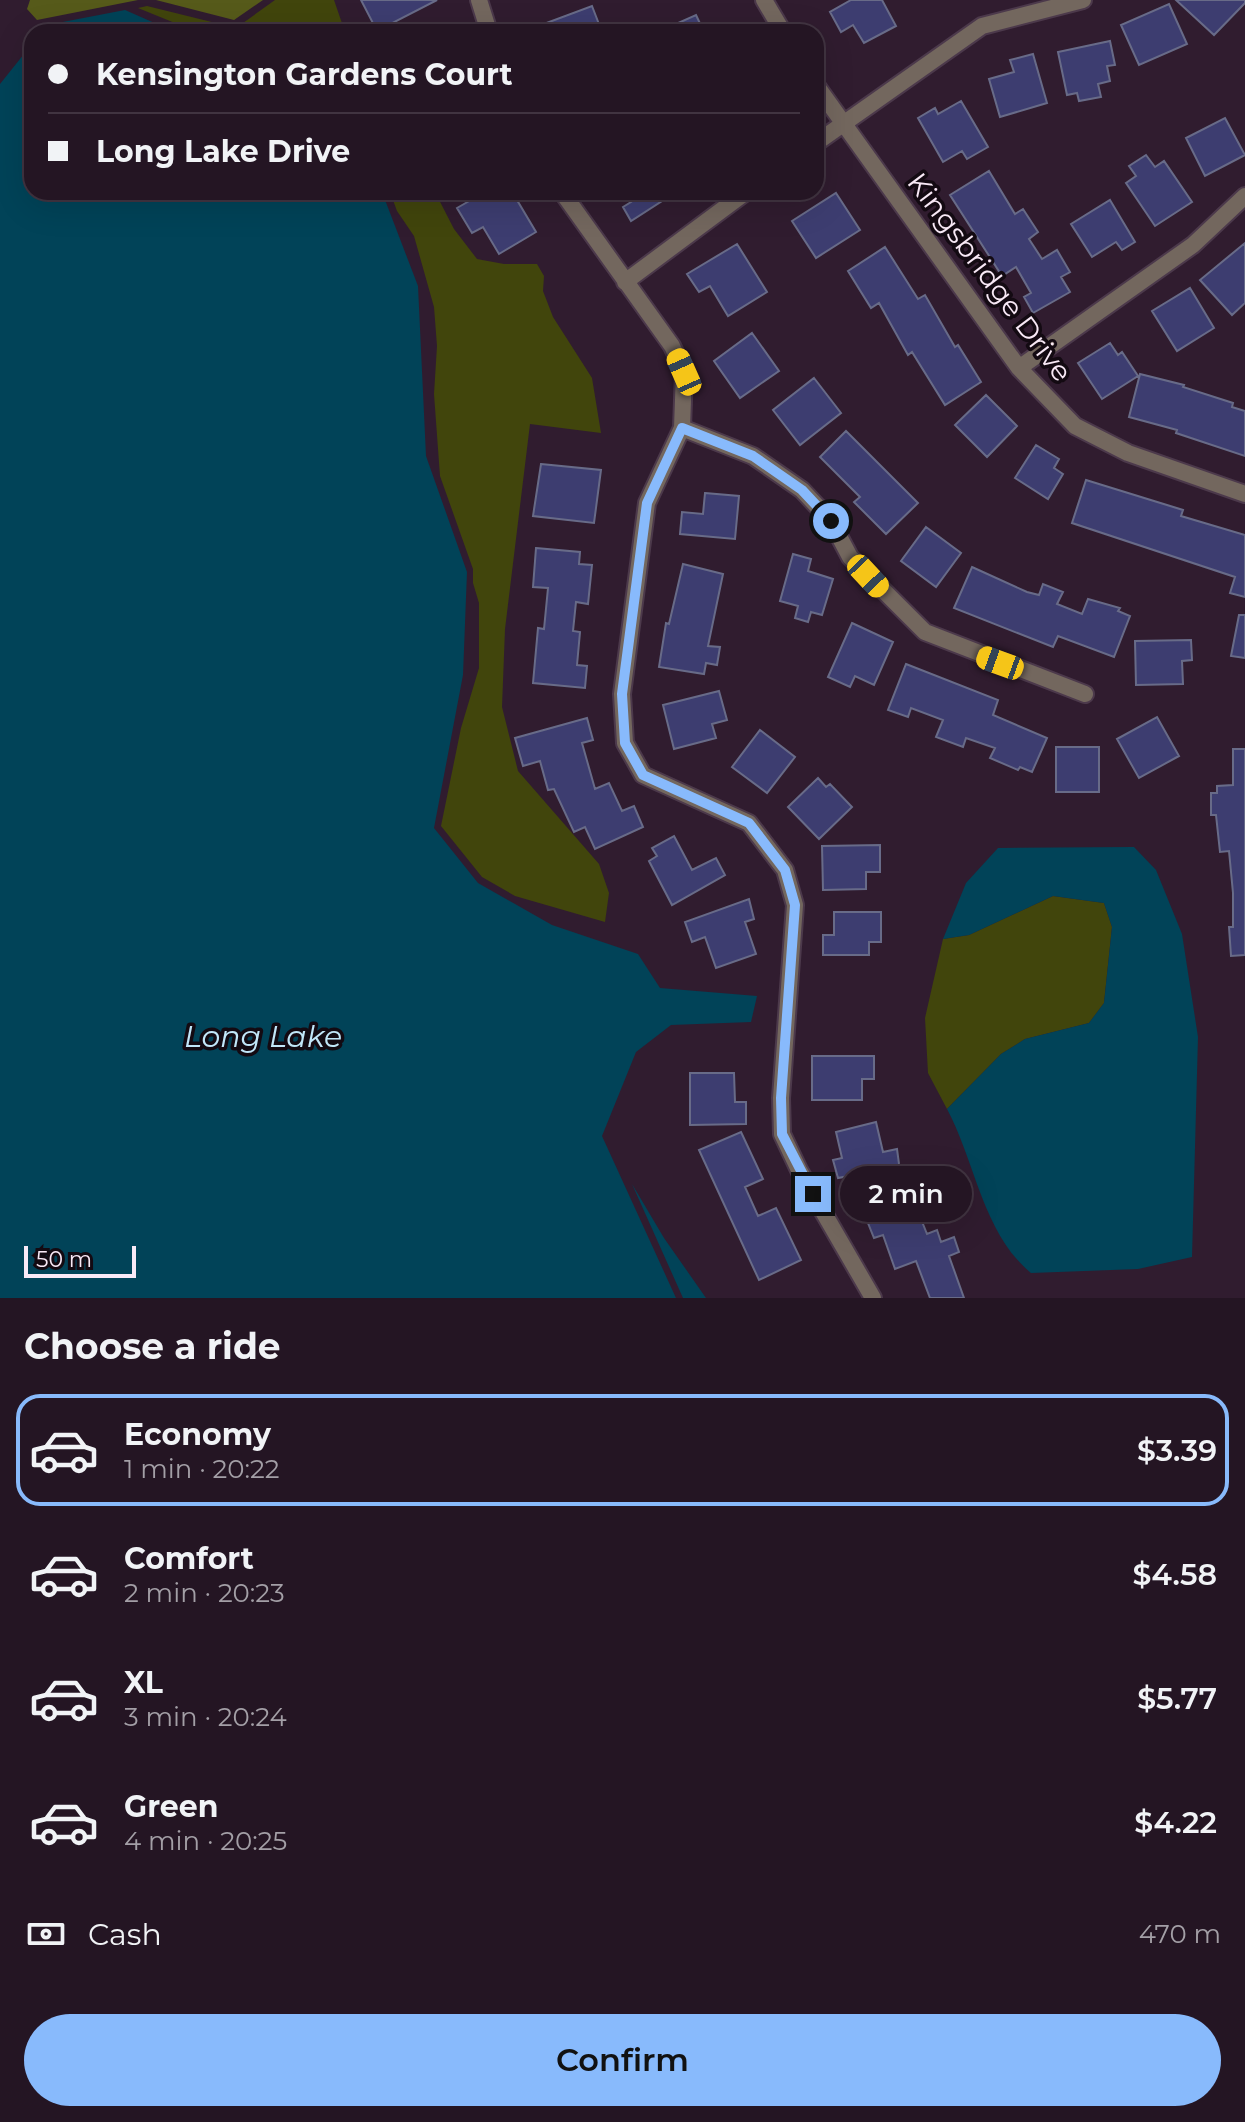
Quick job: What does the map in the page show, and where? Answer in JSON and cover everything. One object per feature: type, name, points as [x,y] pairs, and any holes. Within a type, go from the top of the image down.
[{"type":"street","points":[[479,0],[486,24]]},
{"type":"street","points":[[764,0],[778,24]]},
{"type":"street","points":[[824,138],[982,26],[1057,3],[1083,0]]},
{"type":"street","name":"Kingsbridge Drive","points":[[824,96],[1019,368],[1075,426],[1128,453],[1245,494]]},
{"type":"street","points":[[1019,368],[1193,245],[1245,196]]},
{"type":"street","points":[[568,200],[672,346],[684,372],[682,428],[647,503],[622,694],[625,743],[643,775],[749,823],[785,870],[795,905],[781,1098],[782,1134],[799,1170],[873,1298]]},
{"type":"street","points":[[625,282],[735,200]]},
{"type":"street","points":[[682,428],[753,456],[802,490],[831,521],[850,557],[925,632],[1085,694]]},
{"type":"green space","points":[[30,0],[138,0],[37,20],[27,9]]},
{"type":"green space","points":[[156,0],[263,0],[234,20]]},
{"type":"green space","points":[[275,0],[334,0],[342,24],[242,24]]},
{"type":"green space","points":[[147,6],[220,24],[177,24],[138,8]]},
{"type":"green space","points":[[393,200],[439,200],[454,229],[477,259],[504,264],[537,264],[544,276],[543,291],[553,317],[592,378],[601,433],[530,424],[505,629],[502,707],[518,771],[599,864],[609,893],[605,922],[515,896],[482,877],[441,826],[461,728],[479,668],[479,603],[473,583],[473,569],[440,476],[434,394],[437,346],[434,307],[414,236]]},
{"type":"green space","points":[[1053,896],[1104,903],[1112,927],[1104,1003],[1089,1023],[1025,1039],[1001,1054],[947,1109],[928,1073],[925,1018],[943,939],[969,935]]},
{"type":"water","points":[[125,10],[157,24],[52,24]]},
{"type":"water","name":"Long Lake","points":[[24,54],[24,200],[385,200],[418,286],[426,456],[467,572],[463,675],[434,828],[478,883],[552,925],[638,954],[660,988],[757,996],[751,1022],[671,1025],[636,1052],[602,1136],[676,1298],[0,1298],[0,84]]},
{"type":"water","points":[[1134,847],[1156,870],[1182,934],[1198,1037],[1192,1257],[1138,1269],[1031,1273],[1015,1257],[991,1218],[947,1109],[1001,1054],[1025,1039],[1089,1023],[1104,1003],[1112,927],[1104,903],[1053,896],[969,935],[943,939],[966,883],[998,848]]},
{"type":"water","points":[[632,1184],[664,1238],[706,1298],[683,1298]]},
{"type":"building","points":[[361,0],[437,0],[391,24],[373,24]]},
{"type":"building","points":[[851,0],[882,0],[896,26],[864,43],[853,25],[841,32],[830,12]]},
{"type":"building","points":[[1176,0],[1245,0],[1245,3],[1214,35]]},
{"type":"building","points":[[1169,4],[1187,44],[1139,65],[1121,25]]},
{"type":"building","points":[[592,6],[599,24],[544,24]]},
{"type":"building","points":[[696,15],[700,24],[676,24]]},
{"type":"building","points":[[1110,41],[1115,65],[1107,66],[1110,81],[1098,84],[1101,97],[1079,101],[1077,93],[1067,95],[1058,52]]},
{"type":"building","points":[[1033,54],[1047,103],[1000,117],[989,79],[1014,72],[1010,60]]},
{"type":"building","points":[[961,101],[988,147],[967,159],[962,151],[943,162],[918,118],[935,108],[938,114]]},
{"type":"building","points":[[1225,118],[1245,155],[1205,176],[1186,138]]},
{"type":"building","points":[[1146,155],[1155,167],[1164,161],[1192,202],[1155,226],[1126,183],[1136,176],[1129,166]]},
{"type":"building","points":[[989,171],[1015,214],[1023,209],[1038,232],[1029,239],[1042,259],[1057,250],[1070,272],[1061,277],[1070,292],[1033,313],[1024,297],[1031,293],[1016,267],[1002,276],[950,195]]},
{"type":"building","points":[[836,193],[860,230],[816,258],[792,221]]},
{"type":"building","points":[[471,200],[517,200],[536,232],[499,254],[483,227],[472,233],[457,208]]},
{"type":"building","points":[[630,200],[664,200],[631,221],[623,207]]},
{"type":"building","points":[[1110,200],[1135,242],[1122,250],[1116,242],[1092,257],[1071,224]]},
{"type":"building","points":[[1245,243],[1245,303],[1232,315],[1200,280]]},
{"type":"building","points":[[737,244],[767,292],[728,316],[710,286],[699,292],[687,274]]},
{"type":"building","points":[[885,247],[918,299],[925,295],[955,347],[958,345],[981,382],[945,405],[912,352],[908,355],[879,303],[871,308],[848,271]]},
{"type":"building","points":[[1190,288],[1214,328],[1177,351],[1152,311]]},
{"type":"building","points":[[752,333],[779,371],[740,398],[714,361]]},
{"type":"building","points":[[1110,343],[1118,355],[1122,352],[1138,376],[1102,399],[1078,363]]},
{"type":"building","points":[[1140,374],[1184,385],[1233,403],[1232,407],[1245,411],[1245,456],[1176,433],[1177,430],[1129,417]]},
{"type":"building","points":[[814,378],[841,413],[800,445],[773,410]]},
{"type":"building","points":[[986,395],[1017,426],[987,457],[955,425]]},
{"type":"building","points":[[846,431],[918,503],[886,534],[854,502],[860,497],[820,457]]},
{"type":"building","points":[[1036,445],[1059,459],[1054,468],[1063,474],[1048,499],[1015,478]]},
{"type":"building","points":[[541,464],[601,470],[594,523],[533,516]]},
{"type":"building","points":[[1086,480],[1183,510],[1181,516],[1245,535],[1245,597],[1230,593],[1235,577],[1072,523]]},
{"type":"building","points":[[705,493],[739,496],[735,539],[680,534],[682,512],[703,514]]},
{"type":"building","points":[[926,527],[961,553],[936,587],[901,561]]},
{"type":"building","points":[[536,548],[580,552],[579,564],[592,565],[588,604],[576,602],[573,631],[580,632],[577,665],[587,666],[585,688],[533,683],[538,628],[544,629],[548,588],[533,587]]},
{"type":"building","points":[[793,554],[811,559],[808,571],[833,579],[822,615],[811,612],[808,622],[795,618],[798,606],[780,601]]},
{"type":"building","points":[[683,564],[723,574],[708,646],[720,647],[717,665],[706,663],[704,674],[659,667],[666,623],[669,624]]},
{"type":"building","points":[[972,567],[1027,592],[1039,595],[1043,584],[1063,592],[1057,604],[1082,614],[1088,599],[1120,608],[1118,611],[1130,616],[1114,657],[1058,636],[1053,647],[954,608]]},
{"type":"building","points":[[1239,615],[1245,615],[1245,658],[1231,656]]},
{"type":"building","points":[[852,623],[893,642],[874,685],[855,676],[850,687],[828,677]]},
{"type":"building","points":[[1191,640],[1192,660],[1182,661],[1183,684],[1136,685],[1135,641]]},
{"type":"building","points":[[906,664],[998,700],[993,715],[1047,738],[1032,772],[1020,767],[1018,770],[990,758],[995,748],[966,738],[963,747],[936,737],[943,720],[911,708],[908,717],[888,710]]},
{"type":"building","points":[[719,691],[727,720],[712,724],[716,738],[674,749],[663,705]]},
{"type":"building","points":[[1157,717],[1179,756],[1139,778],[1117,739]]},
{"type":"building","points":[[587,718],[593,740],[582,743],[595,789],[609,783],[622,811],[634,806],[643,827],[595,849],[585,827],[574,832],[554,789],[548,790],[540,761],[523,766],[515,738]]},
{"type":"building","points":[[760,730],[795,757],[767,793],[732,767]]},
{"type":"building","points":[[1056,747],[1099,747],[1099,792],[1056,792]]},
{"type":"building","points":[[1233,749],[1245,749],[1245,955],[1231,956],[1229,927],[1233,927],[1233,893],[1229,851],[1220,852],[1216,815],[1211,815],[1211,793],[1217,793],[1217,786],[1233,785]]},
{"type":"building","points":[[818,778],[826,787],[830,784],[852,807],[819,839],[788,807]]},
{"type":"building","points":[[674,836],[692,870],[716,858],[725,875],[672,905],[649,861],[657,856],[652,848]]},
{"type":"building","points":[[880,845],[880,872],[866,872],[866,889],[823,890],[822,846]]},
{"type":"building","points":[[749,899],[754,919],[745,922],[756,954],[716,968],[705,937],[692,942],[685,922]]},
{"type":"building","points":[[834,912],[881,912],[881,942],[869,942],[869,955],[823,955],[823,935],[834,935]]},
{"type":"building","points":[[812,1056],[874,1056],[874,1079],[862,1079],[862,1100],[812,1100]]},
{"type":"building","points":[[690,1073],[734,1073],[735,1102],[746,1102],[746,1124],[690,1125]]},
{"type":"building","points":[[876,1122],[883,1152],[897,1149],[899,1164],[927,1234],[937,1230],[941,1242],[954,1237],[959,1252],[949,1256],[964,1298],[930,1298],[916,1261],[895,1269],[883,1235],[874,1238],[849,1176],[838,1178],[833,1160],[842,1158],[836,1132]]},
{"type":"building","points":[[741,1132],[763,1179],[745,1187],[758,1216],[776,1208],[801,1260],[759,1280],[699,1150]]},
{"type":"route","points":[[813,1194],[782,1134],[781,1098],[795,905],[785,870],[749,823],[643,775],[625,743],[622,694],[647,503],[682,428],[753,456],[802,490],[831,521]]}]
